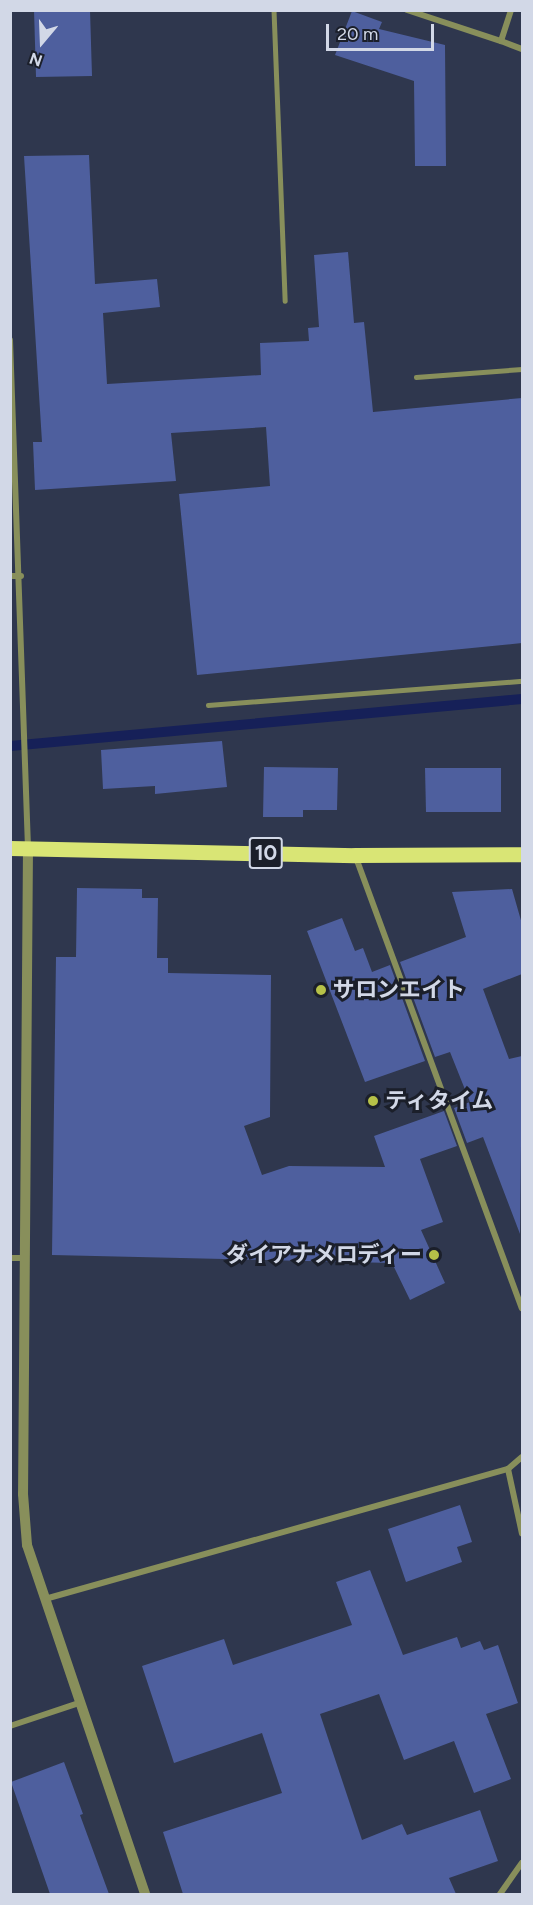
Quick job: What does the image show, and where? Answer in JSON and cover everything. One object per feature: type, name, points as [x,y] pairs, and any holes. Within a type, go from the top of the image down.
[{"type":"main road","name":"10","points":[[10,848],[355,855],[522,854]]},
{"type":"street","points":[[407,10],[522,49]]},
{"type":"street","points":[[501,41],[511,10]]},
{"type":"street","points":[[10,340],[21,576],[28,848],[27,1258],[23,1494],[27,1545],[145,1894]]},
{"type":"street","points":[[10,576],[21,576]]},
{"type":"street","points":[[355,855],[522,1308]]},
{"type":"street","points":[[10,1258],[27,1258]]},
{"type":"street","points":[[45,1599],[508,1469],[522,1457]]},
{"type":"street","points":[[508,1469],[522,1534]]},
{"type":"street","points":[[10,1726],[79,1703]]},
{"type":"street","points":[[500,1894],[522,1863]]},
{"type":"lane","points":[[274,10],[285,301]]},
{"type":"lane","points":[[417,377],[522,369]]},
{"type":"lane","points":[[208,705],[522,681]]},
{"type":"building","points":[[34,10],[90,10],[92,76],[36,77]]},
{"type":"building","points":[[352,11],[382,22],[379,29],[445,45],[446,166],[415,166],[414,81],[335,55]]},
{"type":"building","points":[[89,155],[95,284],[157,279],[160,307],[103,313],[107,384],[261,375],[260,343],[309,341],[308,328],[319,327],[314,255],[348,252],[354,323],[364,322],[373,412],[522,398],[522,643],[197,675],[179,494],[270,486],[266,427],[171,433],[176,481],[35,490],[33,442],[42,442],[24,156]]},
{"type":"building","points":[[222,741],[227,787],[155,794],[155,786],[103,789],[101,750]]},
{"type":"building","points":[[264,767],[338,768],[337,810],[303,810],[303,817],[263,817]]},
{"type":"building","points":[[425,768],[501,768],[501,812],[426,812]]},
{"type":"building","points":[[77,888],[142,889],[142,898],[158,898],[157,958],[168,958],[168,973],[271,975],[270,1117],[244,1126],[262,1175],[289,1166],[385,1167],[374,1136],[444,1111],[457,1146],[420,1159],[443,1222],[421,1230],[445,1283],[410,1300],[392,1263],[52,1255],[56,957],[76,957]]},
{"type":"building","points":[[512,889],[522,924],[522,974],[483,989],[509,1059],[522,1056],[520,1234],[483,1137],[467,1143],[454,1108],[470,1102],[450,1052],[435,1057],[400,962],[466,937],[452,892]]},
{"type":"building","points":[[342,918],[355,951],[363,948],[372,972],[390,965],[425,1061],[365,1082],[307,931]]},
{"type":"building","points":[[460,1505],[472,1542],[457,1547],[462,1562],[406,1582],[388,1529]]},
{"type":"building","points":[[370,1570],[403,1655],[457,1637],[461,1648],[480,1641],[484,1650],[498,1645],[518,1703],[486,1714],[511,1779],[474,1793],[454,1741],[404,1760],[379,1694],[320,1714],[362,1840],[402,1824],[407,1835],[480,1810],[498,1861],[449,1878],[456,1894],[183,1894],[163,1832],[282,1793],[262,1733],[174,1763],[142,1666],[224,1639],[233,1665],[352,1625],[336,1582]]},
{"type":"building","points":[[64,1762],[83,1814],[80,1815],[109,1894],[50,1894],[11,1782]]},
{"type":"waterway","points":[[10,746],[522,699]]},
{"type":"place","name":"サロンエイト","points":[[321,990]]},
{"type":"place","name":"ティタイム","points":[[373,1101]]},
{"type":"place","name":"ダイアナメロディー","points":[[434,1255]]}]
